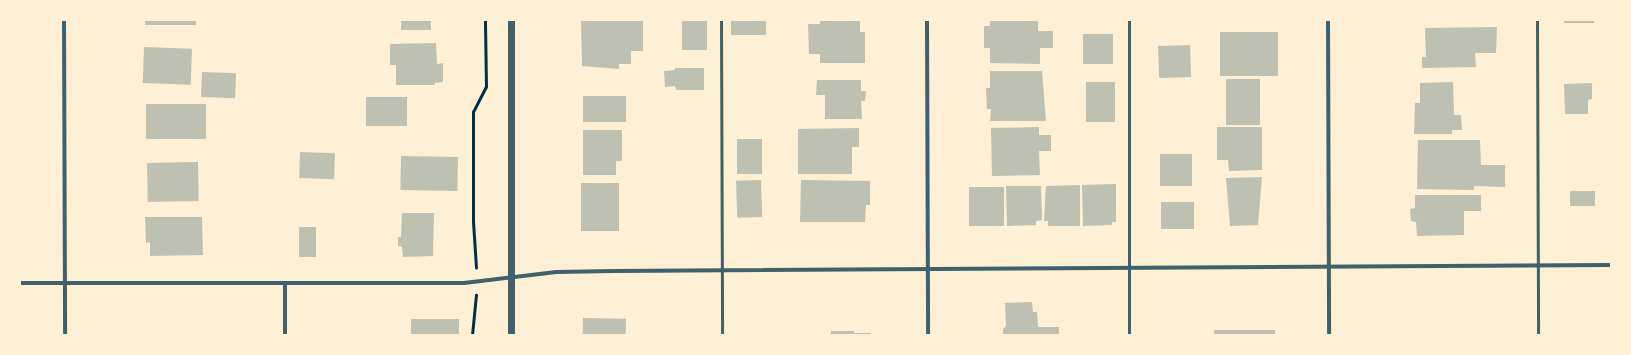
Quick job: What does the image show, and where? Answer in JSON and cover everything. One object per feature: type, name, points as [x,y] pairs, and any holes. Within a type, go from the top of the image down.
[{"type":"street","points":[[64,20],[65,335]]},
{"type":"street","points":[[511,20],[511,335]]},
{"type":"street","points":[[927,20],[928,335]]},
{"type":"street","points":[[1328,20],[1329,335]]},
{"type":"street","points":[[20,283],[464,283],[556,272],[722,270],[1611,265]]},
{"type":"street","points":[[285,284],[285,335]]},
{"type":"lane","points":[[722,20],[722,335]]},
{"type":"lane","points":[[1129,20],[1131,267],[1129,335]]},
{"type":"lane","points":[[1537,20],[1538,335]]},
{"type":"path","points":[[476,267],[473,221],[472,112],[486,87],[485,20]]},
{"type":"path","points":[[472,335],[476,296]]},
{"type":"building","points":[[145,20],[196,20],[196,25],[145,25]]},
{"type":"building","points":[[401,20],[431,20],[431,30],[401,30]]},
{"type":"building","points":[[581,20],[643,20],[643,51],[631,51],[631,64],[619,64],[619,69],[582,66]]},
{"type":"building","points":[[682,20],[707,20],[707,50],[682,50]]},
{"type":"building","points":[[731,20],[766,20],[766,35],[731,35]]},
{"type":"building","points":[[820,20],[860,20],[860,32],[865,32],[865,63],[820,63],[820,54],[809,54],[808,24],[820,24]]},
{"type":"building","points":[[990,20],[1038,20],[1038,31],[1053,31],[1053,48],[1040,48],[1040,64],[990,63],[990,48],[984,48],[984,26],[990,26]]},
{"type":"building","points":[[1564,20],[1594,20],[1594,23],[1564,23]]},
{"type":"building","points":[[1497,27],[1496,53],[1475,53],[1476,67],[1422,68],[1422,57],[1426,57],[1425,28]]},
{"type":"building","points":[[1220,32],[1278,32],[1278,76],[1220,76]]},
{"type":"building","points":[[1083,34],[1113,34],[1113,64],[1083,64]]},
{"type":"building","points":[[436,43],[437,64],[443,63],[443,82],[435,83],[435,85],[396,85],[396,65],[390,65],[390,44]]},
{"type":"building","points":[[1190,45],[1191,77],[1159,78],[1158,46]]},
{"type":"building","points":[[144,47],[192,49],[191,85],[143,83]]},
{"type":"building","points":[[675,68],[704,68],[704,90],[676,90],[675,86],[665,87],[664,71],[675,70]]},
{"type":"building","points":[[990,71],[1042,71],[1046,121],[990,121],[991,109],[987,109],[986,88],[990,88]]},
{"type":"building","points":[[202,72],[236,73],[235,98],[201,97]]},
{"type":"building","points":[[1226,79],[1260,79],[1260,125],[1226,125]]},
{"type":"building","points":[[817,80],[861,80],[861,91],[866,91],[865,101],[861,101],[862,119],[825,119],[825,95],[816,95]]},
{"type":"building","points":[[1086,82],[1115,82],[1115,122],[1086,122]]},
{"type":"building","points":[[1453,82],[1454,115],[1461,115],[1462,130],[1452,130],[1452,134],[1414,134],[1415,103],[1420,103],[1420,83]]},
{"type":"building","points":[[1592,83],[1592,99],[1588,100],[1588,114],[1565,114],[1564,84]]},
{"type":"building","points":[[583,96],[626,96],[626,122],[583,122]]},
{"type":"building","points":[[366,97],[407,97],[407,126],[366,126]]},
{"type":"building","points":[[146,104],[206,104],[206,139],[146,139]]},
{"type":"building","points":[[1039,127],[1039,135],[1051,135],[1051,151],[1039,151],[1040,175],[992,176],[991,128]]},
{"type":"building","points":[[1217,127],[1262,127],[1262,170],[1229,171],[1228,160],[1217,160]]},
{"type":"building","points":[[859,128],[859,147],[852,147],[852,174],[798,174],[798,129]]},
{"type":"building","points":[[583,130],[622,130],[622,161],[616,161],[616,175],[583,175]]},
{"type":"building","points":[[737,139],[762,139],[762,174],[737,174]]},
{"type":"building","points":[[1418,140],[1480,140],[1481,165],[1505,165],[1505,187],[1474,186],[1474,190],[1417,189]]},
{"type":"building","points":[[300,152],[335,153],[334,179],[299,178]]},
{"type":"building","points":[[1160,154],[1192,154],[1192,186],[1160,186]]},
{"type":"building","points":[[401,156],[458,157],[457,191],[400,190]]},
{"type":"building","points":[[198,162],[199,201],[148,202],[147,163]]},
{"type":"building","points":[[1262,177],[1258,225],[1230,226],[1226,178]]},
{"type":"building","points":[[761,180],[762,217],[737,218],[736,181]]},
{"type":"building","points":[[801,180],[870,181],[870,205],[866,205],[865,222],[800,222]]},
{"type":"building","points":[[581,183],[619,183],[619,231],[581,231]]},
{"type":"building","points":[[1116,184],[1116,222],[1112,222],[1112,225],[1083,226],[1082,185]]},
{"type":"building","points":[[1080,185],[1080,226],[1048,226],[1048,221],[1044,221],[1046,186]]},
{"type":"building","points":[[1006,186],[1041,186],[1042,220],[1036,221],[1036,225],[1007,226]]},
{"type":"building","points":[[969,187],[1004,187],[1004,226],[969,226]]},
{"type":"building","points":[[1570,191],[1595,191],[1595,206],[1570,206]]},
{"type":"building","points":[[1415,195],[1481,195],[1481,211],[1464,211],[1464,235],[1417,236],[1416,222],[1411,221],[1410,209],[1415,208]]},
{"type":"building","points":[[1161,202],[1194,202],[1194,229],[1161,229]]},
{"type":"building","points":[[402,213],[434,213],[433,256],[403,257],[402,247],[398,246],[398,237],[401,237]]},
{"type":"building","points":[[145,217],[202,217],[203,255],[150,256],[150,242],[146,243]]},
{"type":"building","points":[[299,227],[316,227],[316,257],[299,257]]},
{"type":"building","points":[[1032,302],[1033,312],[1037,312],[1038,327],[1059,327],[1059,335],[1003,335],[1003,329],[1006,326],[1005,303]]},
{"type":"building","points":[[583,318],[626,319],[626,335],[583,335]]},
{"type":"building","points":[[411,319],[459,319],[459,335],[411,335]]},
{"type":"building","points":[[1214,330],[1275,330],[1275,335],[1214,335]]},
{"type":"building","points":[[831,331],[854,331],[854,333],[871,333],[871,335],[831,335]]}]
